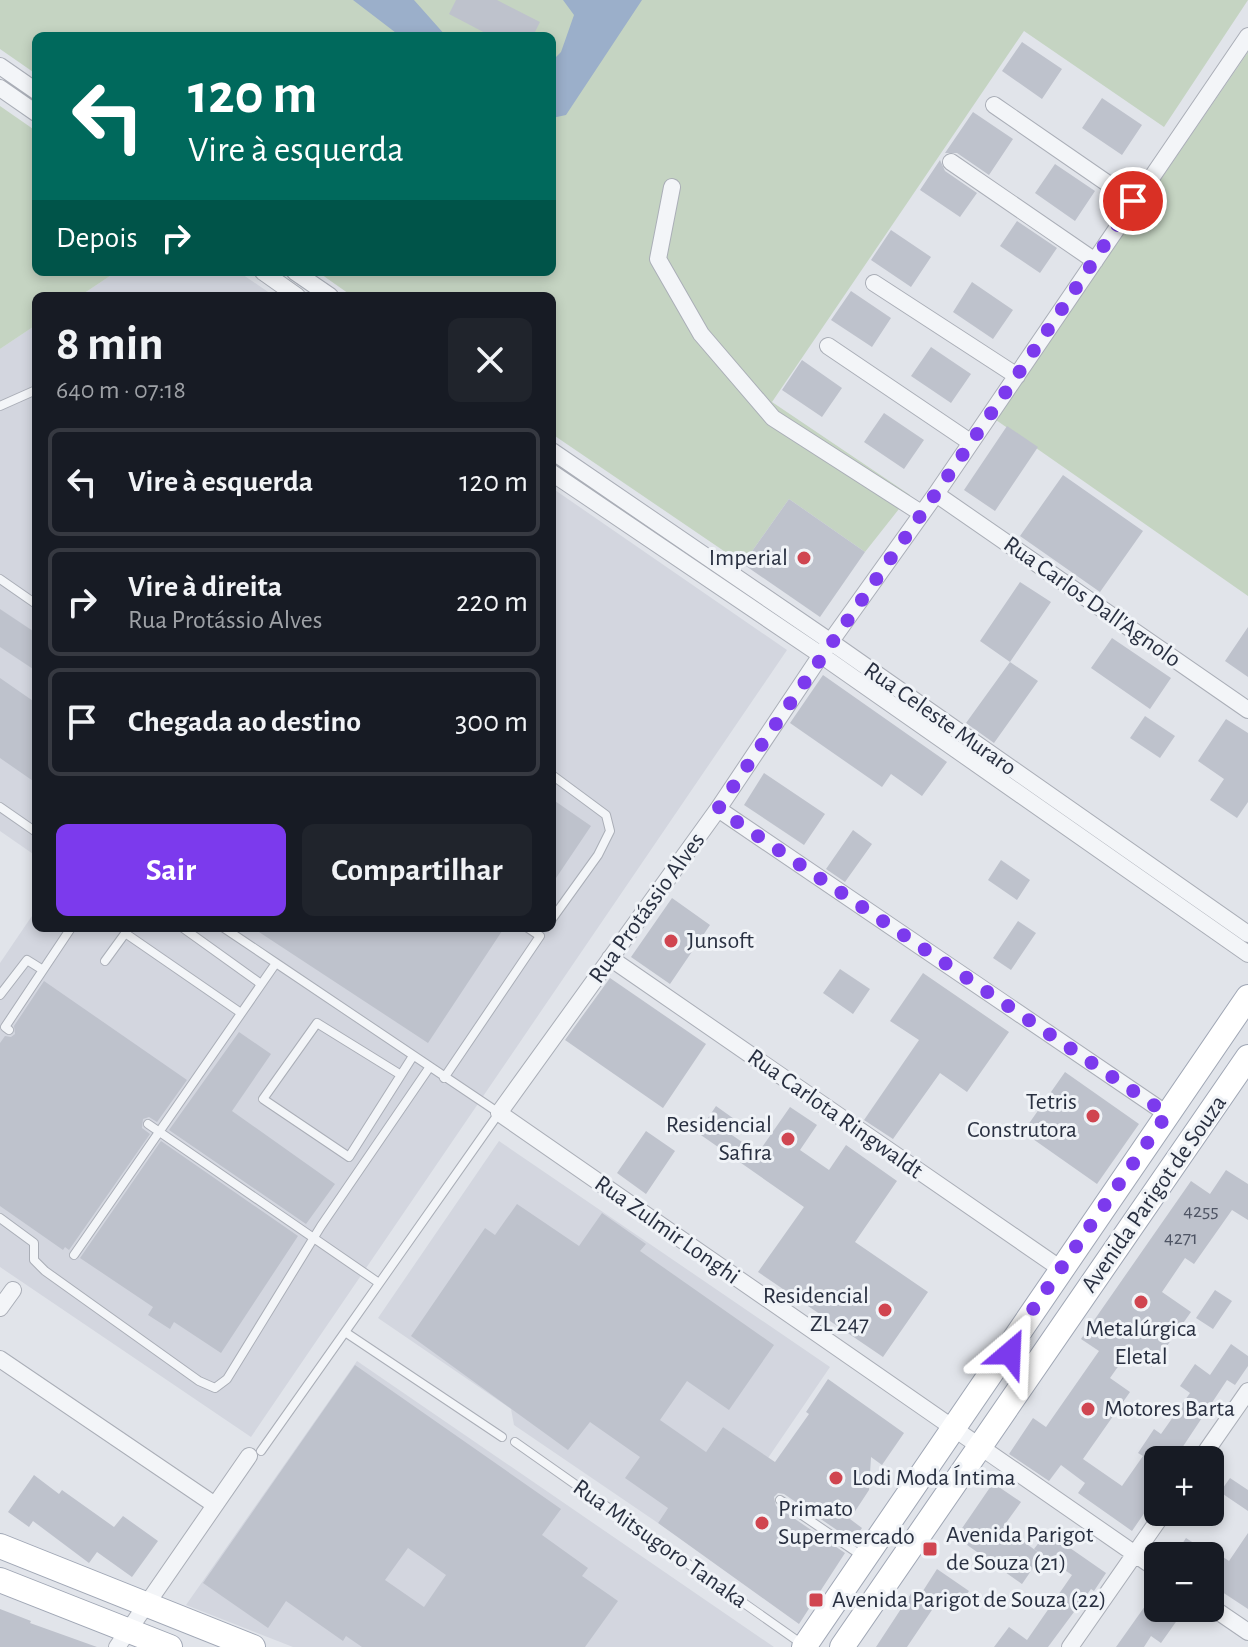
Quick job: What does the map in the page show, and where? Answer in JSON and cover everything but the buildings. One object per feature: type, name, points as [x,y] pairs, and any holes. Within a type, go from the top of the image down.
[{"type":"main road","name":"Avenida Parigot de Souza","points":[[804,1646],[1248,997]]},
{"type":"main road","points":[[1224,1091],[1209,1093],[1205,1080],[1237,1031],[1248,997]]},
{"type":"main road","name":"Avenida Parigot de Souza","points":[[842,1647],[1248,1057]]},
{"type":"main road","points":[[980,1446],[969,1432],[969,1423],[1004,1372],[1016,1334]]},
{"type":"main road","points":[[928,1520],[937,1497],[964,1451],[962,1440],[953,1429]]},
{"type":"main road","points":[[0,1546],[253,1647]]},
{"type":"main road","points":[[0,1580],[123,1638],[170,1647]]},
{"type":"street","name":"Rua Protássio Alves","points":[[499,1113],[718,809],[1248,36]]},
{"type":"street","points":[[0,66],[32,88]]},
{"type":"street","points":[[0,88],[32,110]]},
{"type":"street","points":[[994,105],[1133,201]]},
{"type":"street","points":[[951,162],[1095,261]]},
{"type":"street","points":[[672,187],[658,259],[701,334],[773,418],[921,513]]},
{"type":"street","points":[[269,276],[291,292]]},
{"type":"street","points":[[301,276],[324,292]]},
{"type":"street","points":[[874,283],[1017,376]]},
{"type":"street","points":[[828,346],[970,442]]},
{"type":"street","name":"Rua Celeste Muraro","points":[[556,454],[1043,801],[1248,954]]},
{"type":"street","name":"Rua Celeste Muraro","points":[[556,476],[826,648]]},
{"type":"street","name":"Rua Carlos Dall'Agnolo","points":[[936,494],[1248,710]]},
{"type":"street","name":"Rua Celeste Muraro","points":[[1043,801],[1248,934]]},
{"type":"street","points":[[718,809],[1167,1114]]},
{"type":"street","name":"Rua Carlota Ringwaldt","points":[[610,958],[1061,1269]]},
{"type":"street","name":"Rua Zulmir Longhi","points":[[499,1113],[980,1446]]},
{"type":"street","points":[[0,1308],[13,1290]]},
{"type":"street","points":[[0,1359],[215,1505]]},
{"type":"street","points":[[1210,1446],[1248,1391]]},
{"type":"street","points":[[980,1446],[1144,1560]]},
{"type":"street","points":[[123,1638],[255,1453]]},
{"type":"street","points":[[1070,1647],[1154,1526]]},
{"type":"street","points":[[1224,1616],[1248,1632]]},
{"type":"lane","points":[[0,406],[32,392]]},
{"type":"lane","points":[[0,579],[32,601]]},
{"type":"lane","points":[[556,778],[606,815],[610,831],[598,855],[556,913]]},
{"type":"lane","points":[[0,807],[32,829]]},
{"type":"lane","points":[[9,1030],[5,1027],[68,932]]},
{"type":"lane","points":[[105,961],[126,932]]},
{"type":"lane","points":[[130,932],[241,1013]]},
{"type":"lane","points":[[189,932],[261,984]]},
{"type":"lane","points":[[230,932],[499,1113]]},
{"type":"lane","points":[[444,1078],[543,932]]},
{"type":"lane","points":[[0,995],[27,960],[43,970]]},
{"type":"lane","points":[[74,1255],[276,963]]},
{"type":"lane","points":[[401,1075],[317,1023],[263,1099],[349,1157],[401,1075],[413,1056]]},
{"type":"lane","points":[[0,1218],[34,1243],[34,1260],[45,1271],[199,1381],[215,1388],[227,1379],[313,1240],[429,1068]]},
{"type":"lane","name":"Rua Protássio Alves","points":[[255,1453],[345,1332],[499,1113]]},
{"type":"lane","points":[[148,1124],[379,1283]]},
{"type":"lane","points":[[345,1332],[502,1437]]},
{"type":"lane","name":"Rua Mitsugoro Tanaka","points":[[515,1442],[804,1646]]},
{"type":"lane","points":[[780,1500],[865,1557]]},
{"type":"shaded area","points":[[110,276],[245,276],[268,292],[86,292]]},
{"type":"shaded area","points":[[32,328],[32,853],[0,831],[0,349]]},
{"type":"shaded area","points":[[556,491],[787,650],[251,1437],[0,1267],[0,963],[32,916],[32,932],[556,932]]},
{"type":"shaded area","points":[[499,1141],[830,1367],[768,1458],[723,1427],[658,1523],[514,1425],[511,1409],[378,1318]]},
{"type":"shaded area","points":[[357,1361],[774,1647],[293,1647],[186,1605]]},
{"type":"green space","points":[[0,0],[1248,0],[1164,127],[1024,31],[772,402],[910,495],[865,552],[789,499],[743,564],[556,437],[556,292],[346,292],[324,276],[556,276],[556,32],[32,32],[32,71],[0,49]]},
{"type":"green space","points":[[1248,52],[1248,596],[996,420]]},
{"type":"green space","points":[[0,106],[32,128],[32,276],[110,276],[86,292],[32,292],[32,328],[0,349]]},
{"type":"water","points":[[353,0],[414,0],[442,32],[395,32]]},
{"type":"water","points":[[563,0],[642,0],[566,115],[556,117],[556,57],[561,52],[574,15]]},
{"type":"place","name":"Imperial","points":[[804,558]]},
{"type":"place","name":"Junsoft","points":[[671,941]]},
{"type":"place","name":"Tetris Construtora","points":[[1093,1116]]},
{"type":"place","name":"Residencial Safira","points":[[788,1139]]},
{"type":"place","name":"Metalúrgica Eletal","points":[[1141,1302]]},
{"type":"place","name":"Residencial ZL 247","points":[[885,1310]]},
{"type":"place","name":"Motores Barta","points":[[1088,1409]]},
{"type":"place","name":"Lodi Moda Íntima","points":[[836,1478]]},
{"type":"place","name":"Primato Supermercado","points":[[762,1523]]},
{"type":"place","name":"Avenida Parigot de Souza (21)","points":[[930,1549]]},
{"type":"place","name":"Avenida Parigot de Souza (22)","points":[[816,1600]]},
{"type":"route","points":[[1010,1353],[1016,1334],[1167,1114],[718,809],[821,655],[1017,376],[1133,201]]}]
